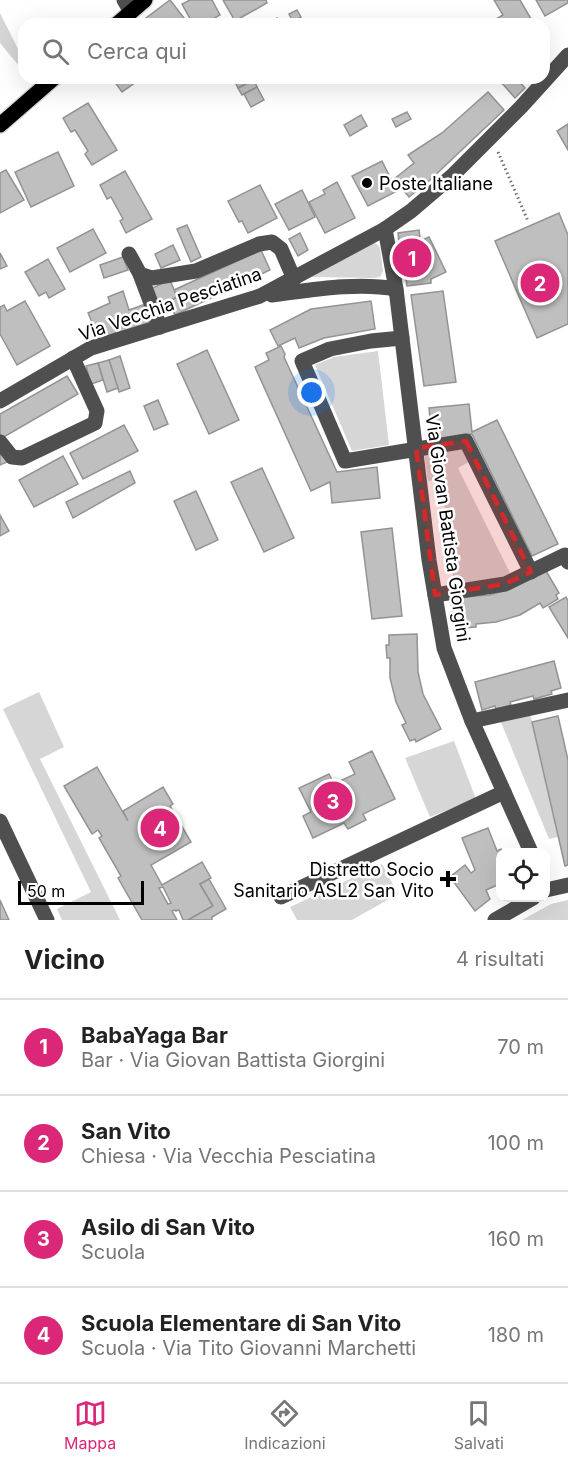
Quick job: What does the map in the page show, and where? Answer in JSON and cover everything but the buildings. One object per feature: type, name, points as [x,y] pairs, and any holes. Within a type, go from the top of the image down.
[{"type":"main road","points":[[127,6],[145,0]]},
{"type":"main road","points":[[0,125],[47,84]]},
{"type":"street","name":"Via Vecchia Pesciatina","points":[[550,75],[568,56]]},
{"type":"street","name":"Via Vecchia Pesciatina","points":[[0,401],[91,348],[260,296],[385,229],[411,211],[452,176],[541,84]]},
{"type":"street","name":"Via Giovan Battista Giorgini","points":[[385,229],[396,289],[435,595],[444,648],[472,721],[529,848]]},
{"type":"street","points":[[140,274],[152,278],[196,271],[259,244],[272,242],[281,249],[294,279]]},
{"type":"street","points":[[129,254],[140,274],[160,327]]},
{"type":"street","points":[[260,296],[339,287],[396,289]]},
{"type":"street","points":[[402,338],[330,349],[302,362],[345,461],[466,441],[531,572]]},
{"type":"street","points":[[0,442],[12,457],[22,458],[94,423],[97,411],[73,358]]},
{"type":"street","points":[[435,595],[505,584],[565,555],[568,562]]},
{"type":"street","points":[[472,721],[568,700]]},
{"type":"street","points":[[281,897],[504,792]]},
{"type":"street","points":[[0,821],[47,920]]},
{"type":"street","points":[[550,887],[568,885]]},
{"type":"street","points":[[495,920],[525,902]]},
{"type":"path","points":[[492,136],[528,221]]},
{"type":"highlighted area","points":[[466,441],[531,572],[505,584],[435,595],[416,448]]},
{"type":"shaded area","points":[[0,13],[18,49],[18,65],[0,43]]},
{"type":"shaded area","points":[[374,243],[380,248],[383,271],[380,277],[311,277],[370,244]]},
{"type":"shaded area","points":[[378,351],[389,445],[352,451],[315,365],[334,357]]},
{"type":"shaded area","points":[[462,447],[469,462],[458,468],[510,573],[500,578],[454,585],[441,479],[428,481],[424,454]]},
{"type":"shaded area","points":[[39,692],[64,747],[40,759],[120,920],[62,920],[57,909],[91,892],[3,709]]},
{"type":"shaded area","points":[[530,713],[558,837],[549,839],[500,720]]},
{"type":"shaded area","points":[[454,741],[476,799],[430,817],[405,758]]},
{"type":"shaded area","points":[[382,864],[398,894],[352,920],[297,920],[290,907]]},
{"type":"shaded area","points":[[568,900],[568,920],[522,920],[551,904]]},
{"type":"place","name":"Poste Italiane","points":[[367,183]]},
{"type":"place","name":"BabaYaga Bar","points":[[412,258]]},
{"type":"place","name":"San Vito","points":[[540,283]]},
{"type":"place","name":"Asilo di San Vito","points":[[333,801]]},
{"type":"place","name":"Scuola Elementare di San Vito","points":[[160,828]]},
{"type":"place","name":"Distretto Socio Sanitario ASL2 San Vito","points":[[448,879]]}]
